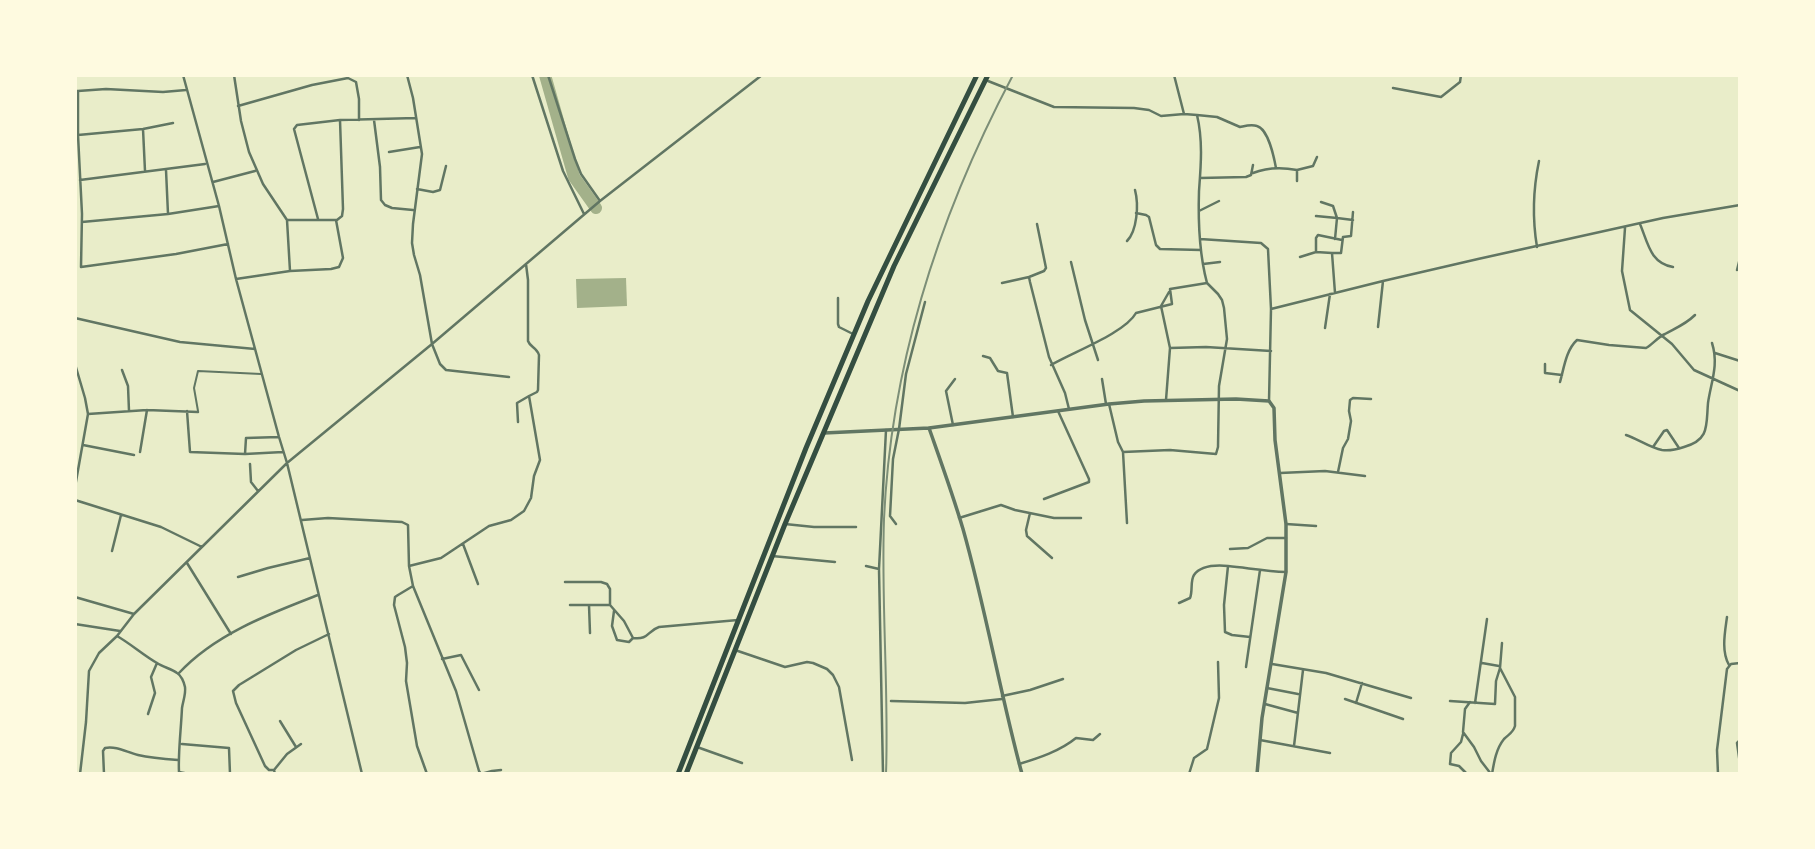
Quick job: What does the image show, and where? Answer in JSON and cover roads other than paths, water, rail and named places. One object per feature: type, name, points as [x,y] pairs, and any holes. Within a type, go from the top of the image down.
[{"type":"highway","points":[[678,774],[853,334],[977,75]]},
{"type":"highway","points":[[686,774],[785,524],[894,266],[986,77]]},
{"type":"highway","points":[[814,428],[824,433]]},
{"type":"street","points":[[183,75],[302,520],[362,774]]},
{"type":"street","points":[[234,75],[244,138],[256,171],[287,220],[290,271]]},
{"type":"street","points":[[407,75],[422,154],[412,243],[432,344],[440,365],[446,370],[509,377]]},
{"type":"street","points":[[532,75],[563,171],[584,214]]},
{"type":"street","points":[[548,75],[575,159],[598,203]]},
{"type":"street","points":[[80,774],[89,671],[99,653],[134,614],[287,463],[584,214],[762,75]]},
{"type":"street","points":[[1174,75],[1184,114]]},
{"type":"street","points":[[1393,88],[1441,97],[1460,82],[1461,75]]},
{"type":"street","points":[[238,106],[348,77],[356,82],[359,120]]},
{"type":"street","points":[[986,77],[1012,92],[1054,107],[1134,108],[1149,110],[1161,116],[1184,114],[1217,117],[1240,127],[1257,126],[1263,130],[1276,168]]},
{"type":"street","points":[[186,90],[77,91],[82,214],[80,264],[85,267],[228,244]]},
{"type":"street","points":[[1123,452],[1170,450],[1215,455],[1218,447],[1221,372],[1227,343],[1224,308],[1218,294],[1207,283],[1202,264],[1199,211],[1201,142],[1197,115]]},
{"type":"street","points":[[317,219],[294,129],[297,125],[340,120],[416,118]]},
{"type":"street","points":[[287,220],[336,220],[342,216],[340,120]]},
{"type":"street","points":[[374,120],[382,202],[392,208],[414,210]]},
{"type":"street","points":[[78,135],[143,129],[173,123]]},
{"type":"street","points":[[143,129],[145,172]]},
{"type":"street","points":[[389,152],[421,146]]},
{"type":"street","points":[[1200,178],[1246,177],[1267,168],[1297,170],[1313,166],[1317,157]]},
{"type":"street","points":[[1537,247],[1533,205],[1534,182],[1539,161]]},
{"type":"street","points":[[80,180],[207,164]]},
{"type":"street","points":[[1253,165],[1253,173]]},
{"type":"street","points":[[417,189],[433,192],[440,190],[446,166]]},
{"type":"street","points":[[166,170],[168,214]]},
{"type":"street","points":[[1297,170],[1297,181]]},
{"type":"street","points":[[213,182],[256,171]]},
{"type":"street","points":[[1127,241],[1133,230],[1136,213],[1135,190]]},
{"type":"street","points":[[1199,211],[1219,201]]},
{"type":"street","points":[[1321,202],[1333,206],[1337,218],[1335,239]]},
{"type":"street","points":[[1271,309],[1674,216],[1740,205]]},
{"type":"street","points":[[82,222],[219,206]]},
{"type":"street","points":[[1300,257],[1315,252],[1341,253],[1343,237],[1351,236],[1353,212]]},
{"type":"street","points":[[1136,213],[1149,217],[1156,245],[1160,249],[1201,250]]},
{"type":"street","points":[[75,215],[82,214]]},
{"type":"street","points":[[1316,216],[1353,220]]},
{"type":"street","points":[[236,279],[339,267],[343,258],[336,220]]},
{"type":"street","points":[[1002,283],[1029,277],[1046,268],[1037,224]]},
{"type":"street","points":[[1640,224],[1655,259],[1663,266],[1673,267]]},
{"type":"street","points":[[1625,228],[1622,271],[1628,304],[1634,315],[1662,334],[1694,370],[1740,391]]},
{"type":"street","points":[[1315,252],[1318,236],[1342,240]]},
{"type":"street","points":[[1200,239],[1261,243],[1270,253],[1269,401],[1274,408],[1275,440],[1286,524],[1286,572],[1267,688],[1257,774]]},
{"type":"street","points":[[1332,253],[1335,293]]},
{"type":"street","points":[[1737,270],[1740,258]]},
{"type":"street","points":[[1071,262],[1083,315],[1098,360]]},
{"type":"street","points":[[1202,264],[1220,262]]},
{"type":"street","points":[[518,422],[517,404],[538,390],[539,355],[528,341],[526,264]]},
{"type":"street","points":[[1029,277],[1051,365],[1065,393],[1069,409]]},
{"type":"street","points":[[1378,327],[1383,281]]},
{"type":"street","points":[[1170,289],[1207,283]]},
{"type":"street","points":[[1051,365],[1105,338],[1133,320],[1136,313],[1172,303],[1170,289]]},
{"type":"street","points":[[1167,400],[1170,348],[1161,306],[1170,289]]},
{"type":"street","points":[[1325,328],[1330,294]]},
{"type":"street","points":[[838,299],[839,327],[853,334]]},
{"type":"street","points":[[896,524],[890,516],[892,459],[906,374],[925,302]]},
{"type":"street","points":[[1560,382],[1569,352],[1577,340],[1646,348],[1662,334],[1674,330],[1695,315]]},
{"type":"street","points":[[75,318],[180,342],[255,349]]},
{"type":"street","points":[[1626,435],[1663,451],[1695,444],[1702,438],[1714,380],[1715,353],[1712,343]]},
{"type":"street","points":[[1170,348],[1271,351]]},
{"type":"street","points":[[1715,353],[1740,361]]},
{"type":"street","points":[[983,356],[990,358],[998,371],[1007,373],[1013,417]]},
{"type":"street","points":[[75,364],[88,414],[75,487]]},
{"type":"street","points":[[1545,364],[1544,372],[1562,374]]},
{"type":"street","points":[[122,370],[128,386],[129,411]]},
{"type":"street","points":[[953,425],[946,391],[956,379]]},
{"type":"street","points":[[1102,379],[1123,452],[1127,523]]},
{"type":"street","points":[[409,566],[442,558],[494,524],[516,518],[524,511],[533,492],[534,477],[540,460],[529,396]]},
{"type":"street","points":[[824,433],[929,428],[1108,404],[1219,399],[1269,401]]},
{"type":"street","points":[[1338,472],[1343,448],[1348,439],[1350,400],[1371,400]]},
{"type":"street","points":[[88,414],[147,410],[198,412]]},
{"type":"street","points":[[140,452],[147,410]]},
{"type":"street","points":[[187,411],[190,452],[283,452]]},
{"type":"street","points":[[1044,499],[1089,482],[1058,411]]},
{"type":"street","points":[[929,428],[959,518],[1022,774]]},
{"type":"street","points":[[883,774],[879,569],[886,430]]},
{"type":"street","points":[[1653,447],[1667,430],[1679,448]]},
{"type":"street","points":[[245,454],[246,438],[278,437]]},
{"type":"street","points":[[83,445],[134,455]]},
{"type":"street","points":[[250,464],[251,482],[258,491]]},
{"type":"street","points":[[1280,473],[1325,471],[1365,476]]},
{"type":"street","points":[[75,500],[161,527],[202,547]]},
{"type":"street","points":[[959,518],[997,506],[1055,518],[1081,518]]},
{"type":"street","points":[[1030,513],[1027,536],[1052,558]]},
{"type":"street","points":[[112,551],[121,515]]},
{"type":"street","points":[[302,520],[328,518],[405,522],[408,525],[409,566],[414,586],[456,691],[481,774],[501,770]]},
{"type":"street","points":[[785,524],[856,527]]},
{"type":"street","points":[[1286,524],[1316,526]]},
{"type":"street","points":[[1230,549],[1248,548],[1268,538],[1286,538]]},
{"type":"street","points":[[463,543],[478,584]]},
{"type":"street","points":[[772,556],[835,562]]},
{"type":"street","points":[[238,577],[310,558]]},
{"type":"street","points":[[187,563],[231,634]]},
{"type":"street","points":[[866,566],[879,569]]},
{"type":"street","points":[[1179,603],[1191,596],[1196,573],[1210,566],[1286,572]]},
{"type":"street","points":[[1228,566],[1224,605],[1226,632],[1231,635],[1250,636]]},
{"type":"street","points":[[1246,667],[1259,570]]},
{"type":"street","points":[[565,582],[607,584],[610,589],[610,605],[634,638]]},
{"type":"street","points":[[414,586],[395,597],[394,605],[405,648],[406,681],[417,746],[427,774]]},
{"type":"street","points":[[179,673],[196,657],[231,634],[318,595]]},
{"type":"street","points":[[75,597],[134,614]]},
{"type":"street","points":[[570,605],[610,605]]},
{"type":"street","points":[[589,605],[590,633]]},
{"type":"street","points":[[615,610],[612,626],[617,640],[629,642],[634,638],[644,638],[659,627],[738,620]]},
{"type":"street","points":[[1718,774],[1718,741],[1729,665],[1724,650],[1727,617]]},
{"type":"street","points":[[1475,703],[1487,619]]},
{"type":"street","points":[[77,624],[120,631]]},
{"type":"street","points":[[301,744],[287,754],[274,772],[269,770],[233,691],[296,650],[329,634]]},
{"type":"street","points":[[117,636],[157,663],[179,673],[185,689],[179,772],[189,774]]},
{"type":"street","points":[[1450,701],[1495,704],[1502,643]]},
{"type":"street","points":[[735,650],[785,667],[807,662],[827,669],[839,687],[852,760]]},
{"type":"street","points":[[442,659],[461,655],[479,690]]},
{"type":"street","points":[[1189,774],[1194,758],[1205,751],[1209,741],[1219,698],[1218,662]]},
{"type":"street","points":[[148,714],[155,693],[151,677],[157,663]]},
{"type":"street","points":[[1482,663],[1499,667],[1516,697],[1514,730],[1497,752],[1491,774]]},
{"type":"street","points":[[1729,665],[1740,663]]},
{"type":"street","points":[[1272,664],[1326,673],[1411,698]]},
{"type":"street","points":[[1294,746],[1303,670]]},
{"type":"street","points":[[891,701],[965,703],[1002,698],[1063,679]]},
{"type":"street","points":[[1356,703],[1362,683]]},
{"type":"street","points":[[1267,688],[1299,694]]},
{"type":"street","points":[[1345,699],[1403,719]]},
{"type":"street","points":[[1467,774],[1460,766],[1450,764],[1451,752],[1461,742],[1465,709],[1470,702]]},
{"type":"street","points":[[1265,704],[1298,713]]},
{"type":"street","points":[[280,720],[296,747]]},
{"type":"street","points":[[1464,732],[1480,761],[1491,774]]},
{"type":"street","points":[[1019,764],[1066,746],[1076,738],[1093,740],[1100,734]]},
{"type":"street","points":[[1260,740],[1330,753]]},
{"type":"street","points":[[1740,740],[1737,746],[1740,764]]},
{"type":"street","points":[[181,744],[229,748],[230,774]]},
{"type":"street","points":[[104,774],[103,749],[108,747],[118,747],[149,757],[178,760]]},
{"type":"street","points":[[697,747],[742,763]]},
{"type":"lane","points":[[198,412],[194,388],[198,371],[262,374]]},
{"type":"waterway","points":[[545,75],[574,177],[596,208]]},
{"type":"railway","points":[[886,774],[884,519],[897,403],[909,346],[942,235],[963,181],[1013,75]]}]
